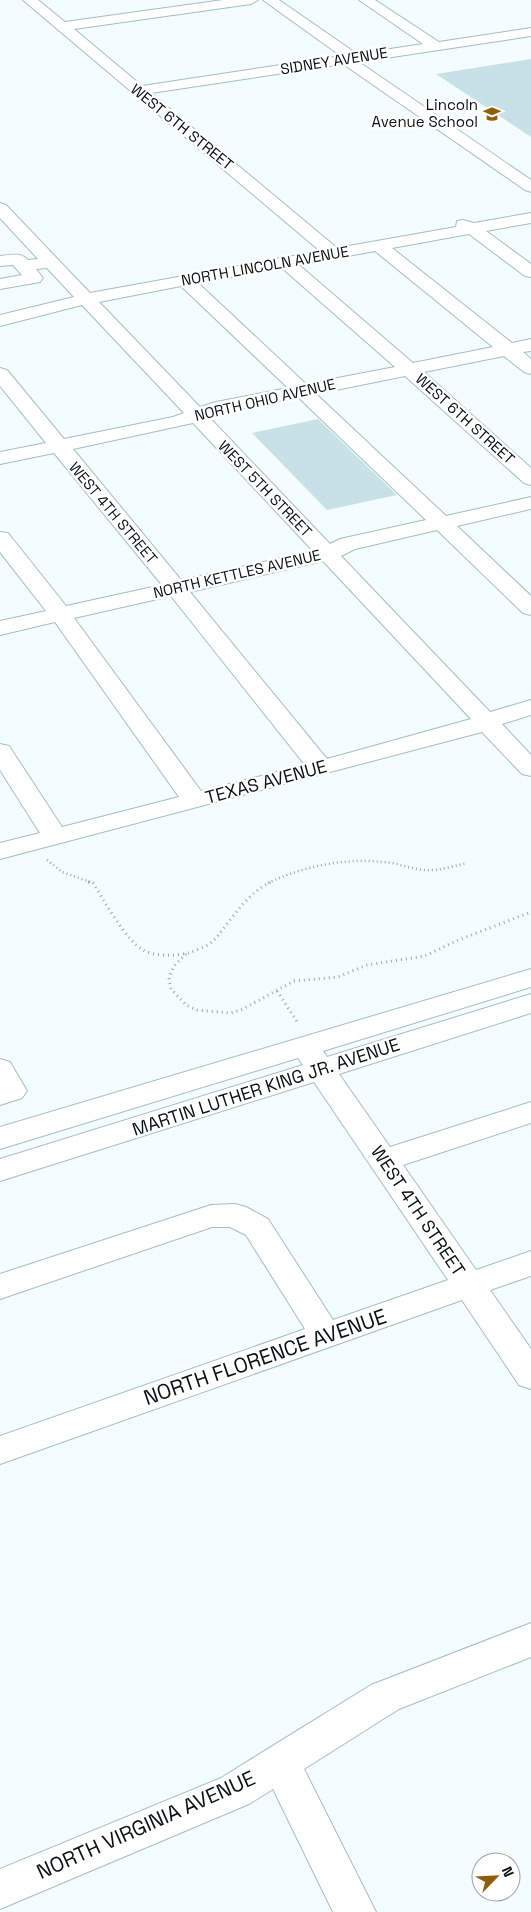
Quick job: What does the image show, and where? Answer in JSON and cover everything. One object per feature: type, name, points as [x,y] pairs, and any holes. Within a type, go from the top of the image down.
[{"type":"street","name":"WEST 6TH STREET","points":[[30,0],[334,254]]},
{"type":"street","points":[[62,27],[251,0]]},
{"type":"street","points":[[270,0],[531,187]]},
{"type":"street","points":[[366,0],[436,46]]},
{"type":"street","name":"SIDNEY AVENUE","points":[[138,91],[531,32]]},
{"type":"street","name":"WEST 5TH STREET","points":[[0,208],[531,769]]},
{"type":"street","name":"NORTH LINCOLN AVENUE","points":[[0,321],[50,307],[185,280],[379,246],[465,225],[531,218]]},
{"type":"street","points":[[465,225],[531,272]]},
{"type":"street","points":[[0,253],[37,246]]},
{"type":"street","points":[[379,246],[531,368]]},
{"type":"street","points":[[0,261],[17,258],[29,272],[69,281]]},
{"type":"street","points":[[0,284],[51,262]]},
{"type":"street","name":"WEST 6TH STREET","points":[[285,262],[410,369],[531,479]]},
{"type":"street","points":[[185,280],[531,608]]},
{"type":"street","name":"NORTH OHIO AVENUE","points":[[0,458],[178,422],[216,408],[531,345]]},
{"type":"street","name":"WEST 4TH STREET","points":[[0,374],[321,768]]},
{"type":"street","name":"NORTH KETTLES AVENUE","points":[[0,628],[327,554],[348,544],[531,503]]},
{"type":"street","points":[[0,538],[60,614],[195,801]]},
{"type":"street","name":"TEXAS AVENUE","points":[[0,851],[49,845],[195,801],[321,768],[531,707]]},
{"type":"street","points":[[0,751],[49,845]]},
{"type":"street","name":"MARTIN LUTHER KING JR. AVENUE","points":[[0,1138],[531,978]]},
{"type":"street","name":"MARTIN LUTHER KING JR. AVENUE","points":[[0,1170],[308,1046],[531,1003]]},
{"type":"street","name":"WEST 4TH STREET","points":[[308,1046],[383,1160],[531,1376]]},
{"type":"street","points":[[0,1069],[12,1091],[0,1095]]},
{"type":"street","points":[[383,1160],[531,1112]]},
{"type":"street","points":[[0,1287],[210,1216],[235,1215],[257,1226],[326,1336]]},
{"type":"street","name":"NORTH FLORENCE AVENUE","points":[[0,1450],[531,1263]]},
{"type":"street","name":"NORTH VIRGINIA AVENUE","points":[[0,1889],[235,1790],[385,1697],[531,1640]]},
{"type":"street","points":[[280,1763],[355,1912]]},
{"type":"path","points":[[49,845],[54,868],[74,878],[94,883],[125,932],[143,950],[164,955],[186,953],[213,941],[244,903],[261,886],[283,876],[324,864],[353,861],[384,862],[426,870],[447,868],[467,862]]},
{"type":"path","points":[[186,953],[174,966],[170,978],[171,988],[186,1005],[198,1010],[230,1013],[242,1010],[277,992],[294,980],[338,977],[367,965],[425,956],[456,941],[531,912]]},
{"type":"path","points":[[277,992],[308,1046]]},
{"type":"building","points":[[531,59],[531,137],[436,74]]},
{"type":"building","points":[[318,419],[397,495],[327,510],[252,433]]},
{"type":"place","name":"Lincoln Avenue School","points":[[492,114]]}]
